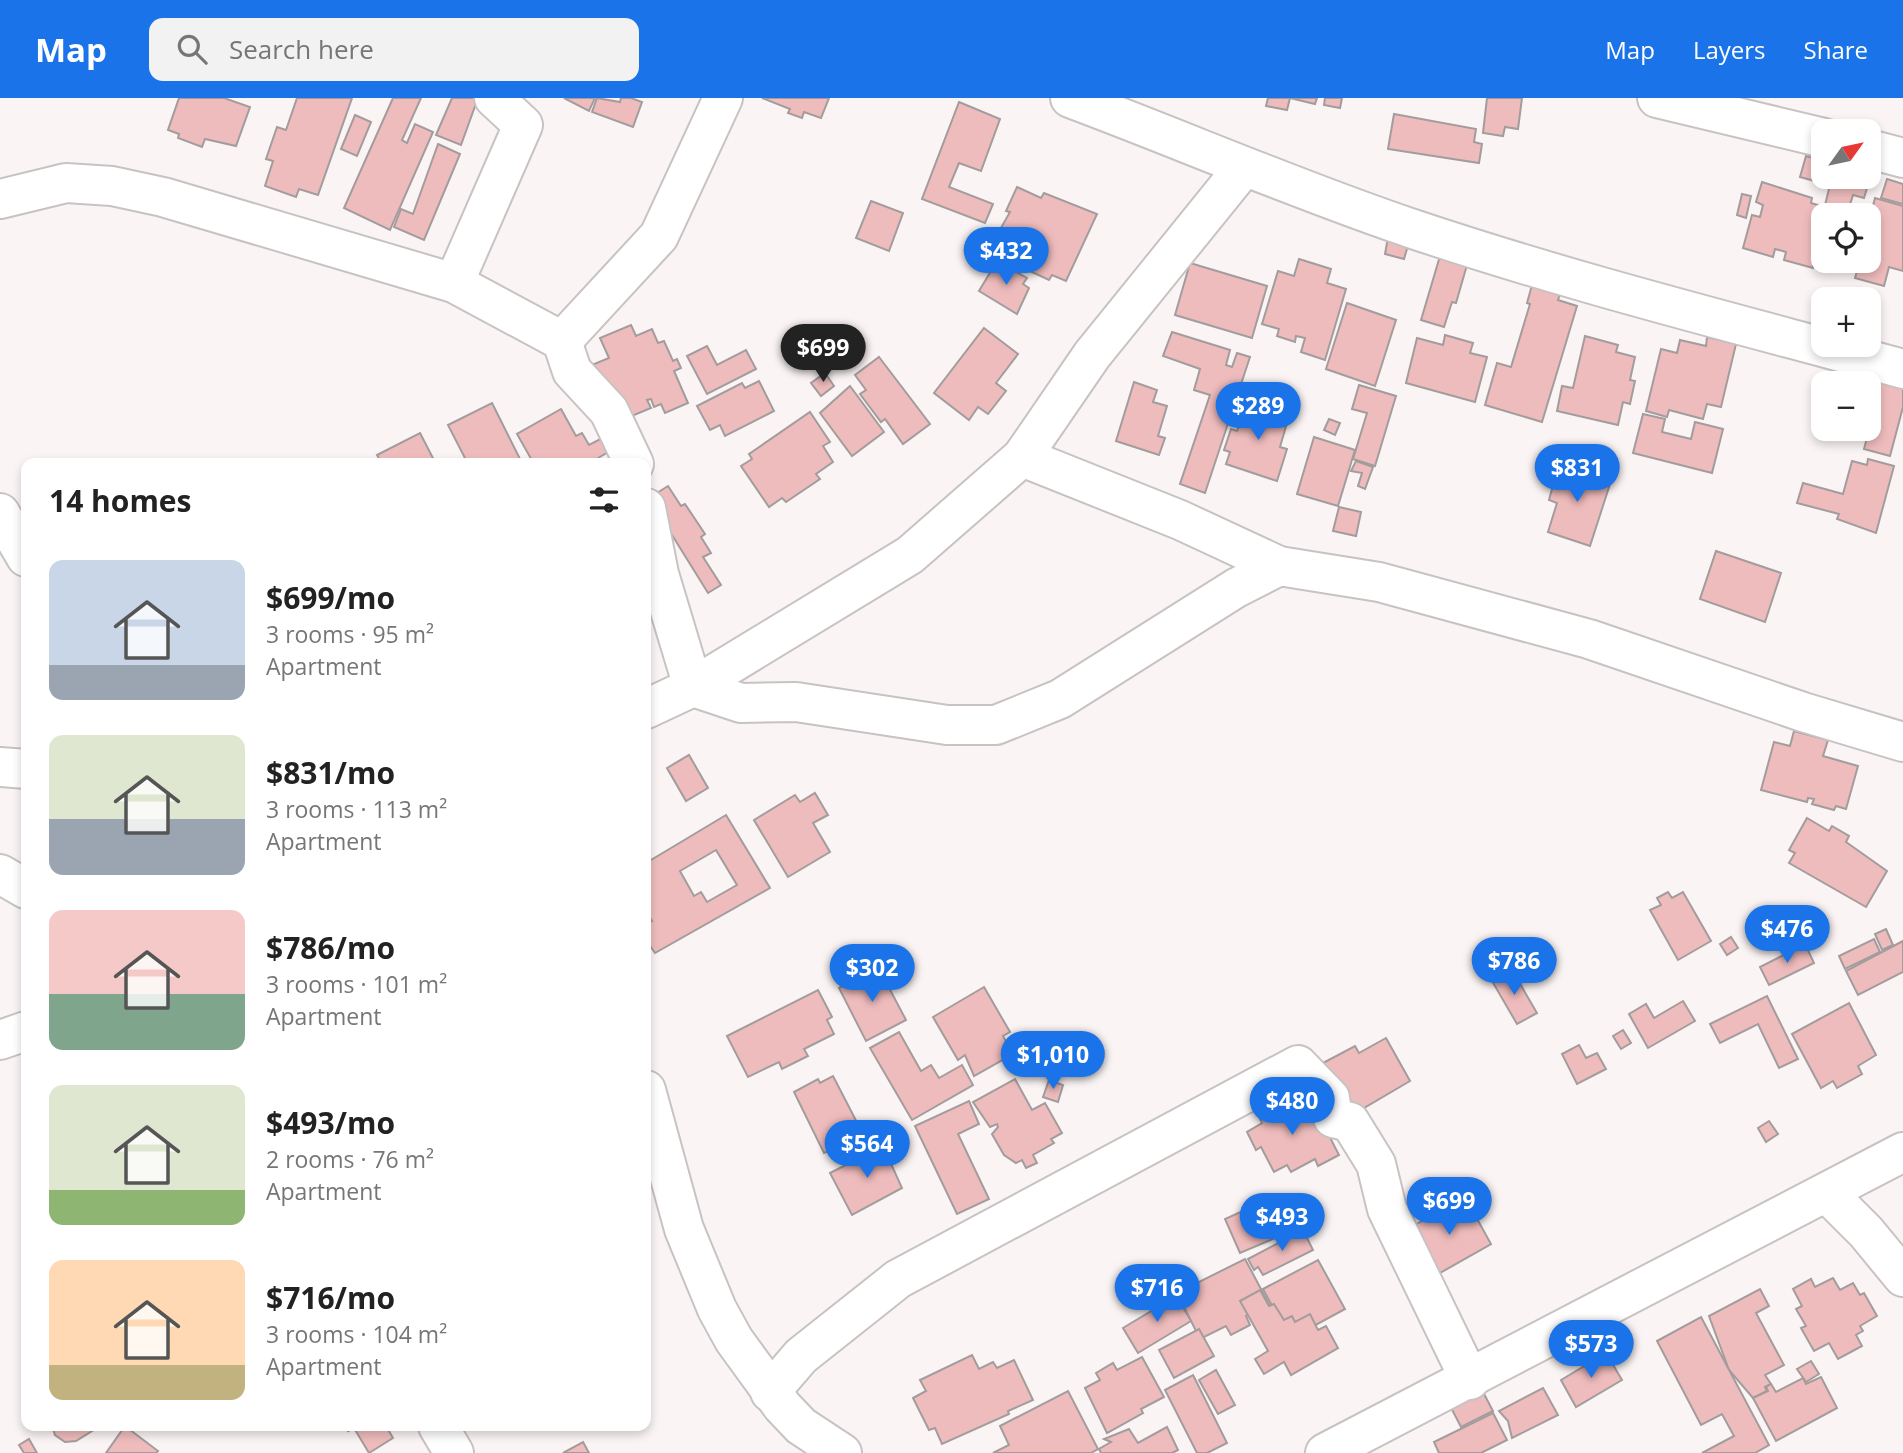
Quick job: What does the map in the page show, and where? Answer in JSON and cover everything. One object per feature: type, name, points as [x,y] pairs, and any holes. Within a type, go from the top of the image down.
[{"type":"street","points":[[454,283],[523,125],[494,98]]},
{"type":"street","points":[[562,341],[659,236],[723,98]]},
{"type":"street","points":[[1070,98],[1119,106],[1244,167],[1412,229],[1499,256],[1903,369]]},
{"type":"street","points":[[1657,98],[1811,135]]},
{"type":"street","points":[[1881,152],[1903,158]]},
{"type":"street","points":[[651,707],[693,687],[910,555],[1023,457],[1092,355],[1244,167]]},
{"type":"street","points":[[0,199],[66,183],[112,186],[163,197],[303,236],[454,283],[562,341],[572,371],[609,411],[631,458]]},
{"type":"street","points":[[1023,457],[1180,520],[1279,566],[1379,582],[1589,639],[1803,712],[1903,742]]},
{"type":"street","points":[[0,513],[21,549]]},
{"type":"street","points":[[651,533],[659,574],[693,687]]},
{"type":"street","points":[[693,687],[741,703],[796,702],[947,725],[996,725],[1060,699],[1236,588],[1279,566]]},
{"type":"street","points":[[0,767],[21,769]]},
{"type":"street","points":[[0,874],[21,886]]},
{"type":"street","points":[[0,1040],[21,1033]]},
{"type":"street","points":[[770,1392],[802,1356],[898,1279],[1298,1065],[1330,1098],[1333,1118],[1350,1122],[1376,1164],[1387,1209],[1470,1380]]},
{"type":"street","points":[[651,1108],[684,1229],[717,1308],[734,1340],[770,1392],[801,1426],[842,1453]]},
{"type":"street","points":[[1325,1453],[1470,1380],[1903,1152]]},
{"type":"street","points":[[1827,1193],[1866,1232],[1903,1277]]},
{"type":"street","points":[[441,1431],[454,1453]]},
{"type":"building","points":[[179,98],[224,98],[250,107],[236,146],[205,139],[202,147],[178,138],[179,134],[168,130]]},
{"type":"building","points":[[297,98],[352,98],[318,195],[299,189],[296,197],[265,186],[273,161],[266,159],[277,127],[286,130]]},
{"type":"building","points":[[393,98],[421,98],[402,140],[407,143],[415,124],[433,132],[390,230],[344,208]]},
{"type":"building","points":[[452,98],[478,98],[461,145],[436,135]]},
{"type":"building","points":[[564,98],[595,98],[589,111]]},
{"type":"building","points":[[597,98],[620,102],[621,98],[631,98],[642,102],[633,127],[592,112]]},
{"type":"building","points":[[762,98],[829,98],[821,118],[804,112],[802,118],[788,113],[790,109]]},
{"type":"building","points":[[1268,98],[1290,98],[1287,110],[1266,106]]},
{"type":"building","points":[[1290,98],[1317,98],[1315,104]]},
{"type":"building","points":[[1325,98],[1342,98],[1340,108],[1324,105]]},
{"type":"building","points":[[1487,98],[1522,98],[1518,129],[1505,127],[1503,136],[1483,133]]},
{"type":"building","points":[[959,102],[1000,119],[981,171],[959,163],[949,187],[993,204],[985,223],[922,199]]},
{"type":"building","points":[[1394,114],[1476,129],[1474,142],[1482,144],[1479,163],[1388,149]]},
{"type":"building","points":[[355,115],[371,122],[357,156],[341,149]]},
{"type":"building","points":[[438,144],[460,154],[424,240],[394,227],[401,209],[413,214]]},
{"type":"building","points":[[1806,156],[1811,157],[1811,180],[1800,177]]},
{"type":"building","points":[[1887,179],[1903,184],[1903,204],[1881,198]]},
{"type":"building","points":[[1762,182],[1812,198],[1811,267],[1784,260],[1786,252],[1775,249],[1773,257],[1743,248],[1752,215],[1760,217],[1763,205],[1756,202]]},
{"type":"building","points":[[1017,187],[1041,198],[1044,193],[1097,214],[1066,281],[1052,275],[1049,280],[1019,266],[1018,269],[988,251],[1010,212],[1006,211]]},
{"type":"building","points":[[1829,189],[1867,189],[1864,198],[1853,195],[1850,203],[1826,203]]},
{"type":"building","points":[[1742,194],[1751,196],[1746,218],[1737,215]]},
{"type":"building","points":[[1875,198],[1903,206],[1903,271],[1889,267],[1884,286],[1855,278],[1856,273],[1881,273],[1881,203],[1874,203]]},
{"type":"building","points":[[871,201],[903,213],[889,251],[856,238]]},
{"type":"building","points":[[1388,237],[1409,242],[1404,259],[1385,254]]},
{"type":"building","points":[[1440,256],[1467,265],[1456,303],[1452,302],[1444,327],[1421,320]]},
{"type":"building","points":[[1299,259],[1331,269],[1327,283],[1346,289],[1325,360],[1301,352],[1305,338],[1296,336],[1295,342],[1277,336],[1279,329],[1262,324],[1278,271],[1294,276]]},
{"type":"building","points":[[997,261],[1027,278],[1023,284],[1029,288],[1017,314],[979,291]]},
{"type":"building","points":[[1190,263],[1267,286],[1252,338],[1175,315]]},
{"type":"building","points":[[1532,285],[1560,294],[1558,300],[1577,306],[1542,422],[1485,405],[1497,363],[1511,367],[1530,304],[1527,303]]},
{"type":"building","points":[[1347,303],[1396,320],[1375,386],[1326,369]]},
{"type":"building","points":[[631,325],[636,336],[652,329],[658,343],[664,341],[673,361],[677,359],[681,368],[674,371],[688,403],[665,413],[661,404],[654,407],[651,399],[647,400],[651,408],[615,423],[587,367],[609,358],[600,338]]},
{"type":"building","points":[[984,328],[1018,354],[996,383],[1006,391],[988,414],[978,407],[969,420],[934,393]]},
{"type":"building","points":[[1172,332],[1230,350],[1226,365],[1232,367],[1237,353],[1250,357],[1205,493],[1180,484],[1210,395],[1194,390],[1200,369],[1163,356]]},
{"type":"building","points":[[1445,335],[1473,343],[1470,353],[1487,357],[1475,402],[1406,383],[1417,338],[1443,345]]},
{"type":"building","points":[[1585,336],[1618,345],[1616,352],[1635,357],[1630,380],[1635,381],[1630,404],[1623,402],[1618,425],[1557,411],[1562,386],[1573,388]]},
{"type":"building","points":[[1707,337],[1736,344],[1721,407],[1707,404],[1703,419],[1669,410],[1667,417],[1646,411],[1661,349],[1677,353],[1680,340],[1706,346]]},
{"type":"building","points":[[707,346],[717,365],[746,350],[756,369],[707,394],[687,356]]},
{"type":"building","points":[[879,357],[930,424],[903,444],[885,419],[881,422],[860,394],[866,390],[855,375]]},
{"type":"building","points":[[825,373],[834,386],[821,396],[811,383]]},
{"type":"building","points":[[1881,379],[1903,385],[1903,407],[1890,456],[1864,449],[1866,441],[1881,441]]},
{"type":"building","points":[[759,381],[774,411],[725,436],[720,425],[710,430],[697,406],[742,383],[745,388]]},
{"type":"building","points":[[1134,382],[1157,390],[1153,402],[1167,406],[1158,436],[1165,438],[1159,455],[1116,441]]},
{"type":"building","points":[[1359,385],[1396,396],[1375,466],[1353,459],[1367,413],[1352,409]]},
{"type":"building","points":[[850,386],[884,432],[852,456],[820,413]]},
{"type":"building","points":[[1246,402],[1289,416],[1280,447],[1287,449],[1277,481],[1226,464],[1230,452],[1224,450],[1231,429],[1237,431]]},
{"type":"building","points":[[492,403],[520,458],[465,458],[448,425]]},
{"type":"building","points":[[561,409],[576,436],[582,433],[589,445],[608,435],[615,448],[598,458],[531,458],[517,434]]},
{"type":"building","points":[[810,412],[830,442],[823,446],[833,462],[816,474],[820,479],[786,502],[782,498],[769,507],[741,466],[752,459],[749,454]]},
{"type":"building","points":[[1643,414],[1665,419],[1662,432],[1691,439],[1695,422],[1723,429],[1712,473],[1633,453]]},
{"type":"building","points":[[1329,419],[1340,423],[1335,435],[1324,430]]},
{"type":"building","points":[[420,433],[433,458],[379,458],[377,455]]},
{"type":"building","points":[[1314,437],[1355,450],[1338,506],[1297,494]]},
{"type":"building","points":[[1868,459],[1894,466],[1876,533],[1837,519],[1839,514],[1797,503],[1803,483],[1843,494],[1852,461],[1867,465]]},
{"type":"building","points":[[1356,461],[1373,467],[1365,489],[1358,486],[1362,473],[1351,471]]},
{"type":"building","points":[[1559,464],[1611,481],[1590,546],[1548,532],[1557,503],[1549,500]]},
{"type":"building","points":[[668,486],[681,506],[685,504],[705,534],[701,537],[711,553],[703,557],[721,585],[708,593],[651,501],[651,497]]},
{"type":"building","points":[[1339,507],[1361,512],[1356,536],[1333,531]]},
{"type":"building","points":[[1716,551],[1781,573],[1765,622],[1700,599]]},
{"type":"building","points":[[1794,731],[1828,740],[1823,756],[1858,766],[1846,809],[1836,806],[1834,810],[1812,804],[1814,799],[1808,798],[1807,802],[1761,790],[1774,742],[1790,746]]},
{"type":"building","points":[[689,755],[708,788],[686,801],[667,768]]},
{"type":"building","points":[[815,793],[828,815],[813,823],[830,852],[788,877],[754,820],[795,795],[800,802]]},
{"type":"building","points":[[726,815],[770,888],[655,953],[651,947],[651,860]],"holes":[[[716,850],[737,885],[707,902],[701,892],[694,896],[680,871]]]},
{"type":"building","points":[[1807,818],[1829,831],[1832,826],[1849,836],[1846,842],[1887,871],[1866,907],[1789,863],[1795,853],[1789,850]]},
{"type":"building","points":[[1668,892],[1672,898],[1683,892],[1711,941],[1678,960],[1650,910],[1661,905],[1657,898]]},
{"type":"building","points":[[1886,929],[1893,945],[1882,950],[1875,934]]},
{"type":"building","points":[[1731,937],[1738,948],[1727,955],[1720,944]]},
{"type":"building","points":[[1874,939],[1880,952],[1845,969],[1839,956]]},
{"type":"building","points":[[1903,941],[1903,972],[1858,995],[1846,971]]},
{"type":"building","points":[[1805,944],[1814,963],[1769,985],[1760,967]]},
{"type":"building","points":[[878,967],[906,1020],[866,1041],[839,988]]},
{"type":"building","points":[[1512,970],[1537,1013],[1517,1024],[1492,981]]},
{"type":"building","points":[[984,987],[1010,1032],[1003,1036],[1013,1054],[974,1076],[965,1055],[958,1060],[933,1017]]},
{"type":"building","points":[[818,990],[832,1017],[827,1020],[834,1034],[804,1049],[808,1056],[782,1069],[779,1062],[748,1077],[727,1036]]},
{"type":"building","points":[[1767,996],[1798,1059],[1779,1068],[1758,1024],[1720,1043],[1710,1024]]},
{"type":"building","points":[[1683,1001],[1695,1021],[1648,1048],[1629,1014],[1646,1004],[1654,1018]]},
{"type":"building","points":[[1849,1003],[1876,1055],[1858,1066],[1862,1074],[1837,1088],[1833,1081],[1821,1088],[1792,1034]]},
{"type":"building","points":[[1623,1030],[1631,1043],[1621,1049],[1613,1036]]},
{"type":"building","points":[[899,1032],[921,1071],[931,1065],[939,1078],[962,1065],[973,1085],[912,1120],[870,1048]]},
{"type":"building","points":[[1386,1038],[1410,1081],[1352,1115],[1323,1063],[1355,1046],[1359,1053]]},
{"type":"building","points":[[1579,1045],[1586,1058],[1597,1053],[1606,1069],[1577,1084],[1562,1054]]},
{"type":"building","points":[[833,1076],[864,1136],[824,1153],[794,1092],[818,1079],[820,1083]]},
{"type":"building","points":[[1015,1079],[1032,1110],[1045,1103],[1062,1133],[1051,1139],[1054,1143],[1033,1155],[1037,1163],[1026,1168],[1022,1160],[1016,1163],[1004,1155],[992,1134],[998,1127],[997,1124],[990,1127],[973,1102]]},
{"type":"building","points":[[1049,1080],[1063,1085],[1058,1102],[1043,1097]]},
{"type":"building","points":[[1291,1098],[1299,1114],[1314,1106],[1339,1155],[1318,1166],[1315,1159],[1291,1172],[1287,1165],[1274,1172],[1261,1147],[1256,1150],[1247,1132],[1262,1123],[1258,1115]]},
{"type":"building","points":[[969,1101],[979,1124],[958,1134],[989,1199],[957,1214],[915,1126]]},
{"type":"building","points":[[1769,1121],[1778,1134],[1766,1142],[1758,1128]]},
{"type":"building","points":[[883,1146],[902,1188],[852,1215],[830,1173]]},
{"type":"building","points":[[1465,1197],[1491,1244],[1433,1277],[1406,1230]]},
{"type":"building","points":[[1306,1201],[1315,1221],[1240,1253],[1225,1219],[1245,1210],[1252,1225]]},
{"type":"building","points":[[1303,1230],[1313,1250],[1263,1275],[1258,1267],[1254,1270],[1248,1259]]},
{"type":"building","points":[[1245,1259],[1269,1304],[1246,1316],[1250,1325],[1231,1335],[1226,1326],[1200,1339],[1177,1293]]},
{"type":"building","points":[[1318,1260],[1345,1309],[1290,1339],[1263,1289]]},
{"type":"building","points":[[1833,1278],[1840,1290],[1853,1283],[1860,1295],[1864,1293],[1877,1316],[1860,1326],[1863,1331],[1856,1335],[1862,1346],[1838,1359],[1829,1343],[1814,1351],[1801,1328],[1806,1326],[1796,1309],[1802,1306],[1793,1289],[1811,1279],[1815,1287]]},
{"type":"building","points":[[1760,1289],[1769,1306],[1756,1313],[1784,1365],[1765,1375],[1771,1384],[1765,1387],[1767,1391],[1753,1398],[1729,1370],[1709,1316]]},
{"type":"building","points":[[1260,1290],[1269,1306],[1274,1304],[1284,1320],[1292,1316],[1295,1322],[1310,1314],[1318,1330],[1326,1326],[1338,1348],[1291,1375],[1284,1362],[1264,1374],[1255,1359],[1268,1351],[1240,1301]]},
{"type":"building","points":[[1176,1296],[1191,1321],[1138,1353],[1123,1328]]},
{"type":"building","points":[[1701,1317],[1769,1445],[1755,1453],[1702,1453],[1734,1436],[1722,1414],[1701,1425],[1657,1341]]},
{"type":"building","points":[[1199,1329],[1214,1356],[1174,1378],[1159,1350]]},
{"type":"building","points":[[1606,1353],[1622,1380],[1576,1407],[1561,1380]]},
{"type":"building","points":[[972,1355],[979,1369],[993,1362],[997,1368],[1014,1360],[1033,1400],[1008,1411],[1009,1414],[942,1444],[935,1428],[929,1430],[913,1398],[926,1391],[920,1380]]},
{"type":"building","points":[[1142,1357],[1164,1397],[1141,1409],[1143,1413],[1107,1433],[1085,1388],[1100,1380],[1096,1373],[1113,1363],[1117,1370]]},
{"type":"building","points":[[1811,1361],[1819,1374],[1806,1382],[1797,1369]]},
{"type":"building","points":[[1216,1370],[1235,1405],[1218,1414],[1199,1380]]},
{"type":"building","points":[[1193,1375],[1227,1443],[1207,1453],[1197,1453],[1165,1390]]},
{"type":"building","points":[[1821,1377],[1837,1408],[1776,1441],[1753,1398],[1768,1391],[1766,1387],[1771,1384],[1776,1392],[1803,1378],[1806,1384]]},
{"type":"building","points":[[1543,1388],[1558,1415],[1512,1438],[1508,1421],[1499,1411]]},
{"type":"building","points":[[1068,1391],[1098,1449],[1091,1453],[993,1453],[1009,1445],[1000,1426]]},
{"type":"building","points":[[1483,1392],[1493,1411],[1461,1427],[1447,1400]]},
{"type":"building","points":[[1493,1413],[1507,1440],[1481,1453],[1439,1453],[1434,1442]]},
{"type":"building","points":[[1167,1427],[1178,1450],[1172,1453],[1101,1453],[1099,1449],[1111,1442],[1104,1439],[1129,1429],[1138,1443]]},
{"type":"building","points":[[54,1431],[92,1431],[76,1441],[65,1442]]},
{"type":"building","points":[[121,1431],[132,1431],[158,1451],[156,1453],[106,1453]]},
{"type":"building","points":[[356,1431],[389,1431],[393,1438],[369,1453]]},
{"type":"building","points":[[29,1439],[37,1453],[24,1453],[19,1445]]},
{"type":"building","points":[[583,1442],[589,1453],[563,1453]]}]
